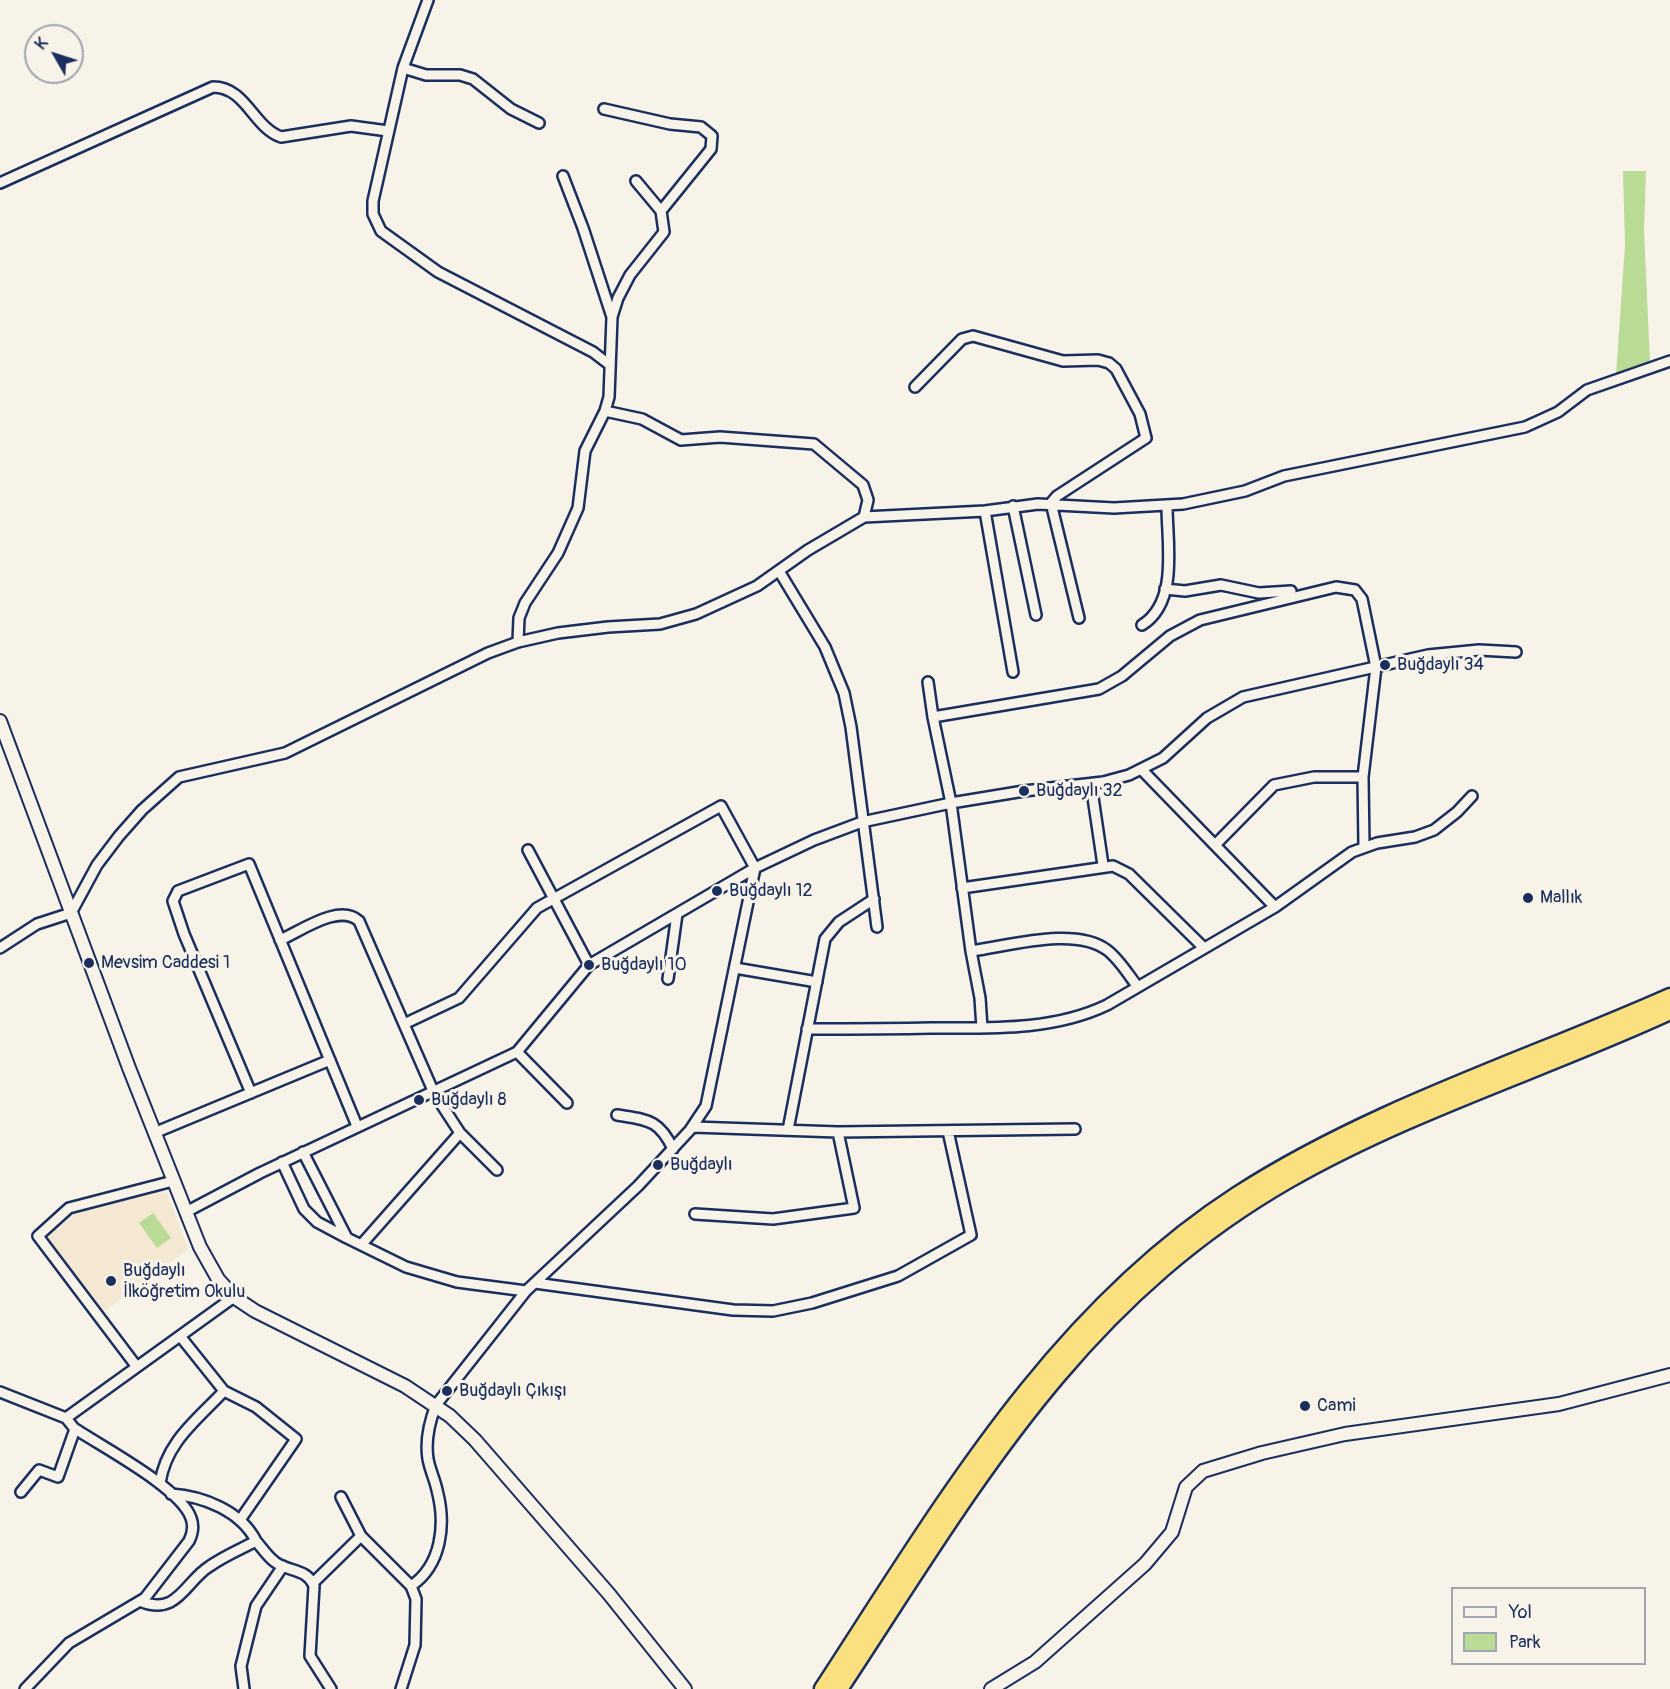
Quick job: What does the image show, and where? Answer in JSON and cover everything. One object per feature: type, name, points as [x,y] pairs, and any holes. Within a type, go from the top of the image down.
[{"type":"highway","points":[[823,1689],[959,1481],[1020,1397],[1090,1317],[1167,1246],[1239,1195],[1352,1132],[1670,996]]},
{"type":"highway","points":[[839,1689],[966,1496],[1026,1412],[1103,1323],[1177,1256],[1254,1201],[1328,1159],[1432,1110],[1670,1011]]},
{"type":"street","points":[[428,0],[403,68],[373,201],[375,221],[381,231],[438,272],[593,352],[610,365]]},
{"type":"street","points":[[403,68],[426,75],[460,75],[473,79],[511,109],[539,123]]},
{"type":"street","points":[[0,183],[213,87],[234,93],[272,133],[281,137],[351,126],[388,131]]},
{"type":"street","points":[[604,109],[670,124],[701,127],[712,136],[711,149],[661,211]]},
{"type":"street","points":[[562,176],[583,228],[612,317]]},
{"type":"street","points":[[518,642],[519,618],[525,603],[558,553],[576,514],[585,452],[605,411],[609,397],[612,317],[625,282],[663,235],[665,225],[661,211],[636,181]]},
{"type":"street","points":[[915,387],[962,339],[969,336],[1062,361],[1102,360],[1113,366],[1140,414],[1146,438],[1057,496],[1051,505],[1079,618]]},
{"type":"street","points":[[0,948],[37,924],[71,913],[97,865],[119,836],[148,804],[179,777],[285,753],[488,653],[518,642],[583,630],[660,624],[678,620],[731,600],[864,517],[985,510],[1013,506],[1114,508],[1167,506],[1225,496],[1284,476],[1525,427],[1558,412],[1587,390],[1670,361]]},
{"type":"street","points":[[605,411],[642,419],[681,440],[720,437],[814,444],[863,485],[868,500],[864,517]]},
{"type":"street","points":[[1013,506],[1036,615]]},
{"type":"street","points":[[1142,625],[1156,613],[1168,579],[1167,506]]},
{"type":"street","points":[[985,510],[1013,672]]},
{"type":"street","points":[[779,571],[825,647],[841,686],[851,727],[877,927]]},
{"type":"street","points":[[1165,589],[1185,591],[1221,585],[1259,593],[1296,590],[1301,594]]},
{"type":"street","points":[[933,717],[1099,689],[1122,676],[1170,636],[1191,623],[1301,594],[1343,586],[1358,592],[1362,599],[1376,667],[1363,777],[1364,847]]},
{"type":"street","points":[[186,1212],[282,1162],[434,1093],[517,1052],[589,964],[755,868],[806,843],[862,822],[951,803],[1116,779],[1142,770],[1173,751],[1212,715],[1243,697],[1443,653],[1479,650],[1516,652]]},
{"type":"street","points":[[928,682],[951,803],[971,951],[981,998],[982,1028]]},
{"type":"street","points":[[0,721],[154,1133],[211,1269],[234,1297],[255,1311],[405,1386],[436,1405],[475,1440],[609,1594],[685,1689]]},
{"type":"street","points":[[1142,770],[1275,907]]},
{"type":"street","points":[[1215,845],[1274,785],[1314,777],[1363,777]]},
{"type":"street","points":[[1091,783],[1103,865]]},
{"type":"street","points":[[807,1029],[982,1028],[1050,1023],[1074,1018],[1107,1005],[1275,907],[1341,859],[1364,847],[1428,833],[1448,820],[1472,796]]},
{"type":"street","points":[[404,1024],[459,998],[537,908],[721,806],[755,868],[710,1096],[693,1127],[630,1194],[526,1291],[436,1405],[429,1426],[427,1448],[439,1501],[439,1545],[432,1566],[411,1586]]},
{"type":"street","points":[[528,850],[589,964]]},
{"type":"street","points":[[250,1093],[184,934],[173,901],[178,891],[249,864],[357,1126]]},
{"type":"street","points":[[962,888],[1103,865],[1119,868],[1129,874],[1203,948]]},
{"type":"street","points":[[788,1130],[825,939],[839,922],[874,899]]},
{"type":"street","points":[[280,940],[338,914],[355,918],[362,925],[434,1093],[460,1132],[497,1170]]},
{"type":"street","points":[[668,979],[677,914]]},
{"type":"street","points":[[971,951],[1062,938],[1083,940],[1109,952],[1137,986]]},
{"type":"street","points":[[735,968],[816,982]]},
{"type":"street","points":[[517,1052],[567,1103]]},
{"type":"street","points":[[154,1133],[330,1060]]},
{"type":"street","points":[[617,1115],[652,1122],[664,1133],[672,1149]]},
{"type":"street","points":[[693,1127],[838,1132],[1075,1129]]},
{"type":"street","points":[[535,1283],[759,1312],[799,1307],[898,1276],[971,1235],[948,1131]]},
{"type":"street","points":[[361,1245],[460,1132]]},
{"type":"street","points":[[695,1214],[773,1219],[854,1208],[838,1132]]},
{"type":"street","points":[[303,1152],[347,1238]]},
{"type":"street","points":[[282,1162],[304,1209],[317,1222],[347,1238],[406,1267],[457,1282],[526,1291]]},
{"type":"street","points":[[137,1367],[38,1236],[69,1208],[173,1181]]},
{"type":"street","points":[[66,1418],[234,1297]]},
{"type":"street","points":[[180,1336],[224,1391],[256,1407],[296,1439],[240,1520]]},
{"type":"street","points":[[991,1689],[1035,1662],[1145,1564],[1172,1532],[1186,1486],[1203,1472],[1262,1453],[1348,1433],[1559,1404],[1670,1375]]},
{"type":"street","points":[[160,1483],[167,1457],[176,1442],[224,1391]]},
{"type":"street","points":[[0,1392],[66,1418],[75,1429],[160,1483],[190,1515],[193,1524],[192,1536],[149,1594],[69,1643],[25,1689]]},
{"type":"street","points":[[21,1492],[39,1470],[58,1477],[75,1429]]},
{"type":"street","points":[[171,1494],[207,1502],[240,1520],[276,1563],[304,1573],[313,1583]]},
{"type":"street","points":[[341,1497],[361,1536],[411,1586],[416,1599],[417,1634],[412,1659],[401,1689]]},
{"type":"street","points":[[331,1689],[310,1656],[313,1583],[361,1536]]},
{"type":"street","points":[[140,1601],[159,1605],[172,1602],[208,1567],[256,1541]]},
{"type":"street","points":[[244,1689],[241,1666],[255,1606],[283,1566]]},
{"type":"shaded area","name":"Buğdaylı İlköğretim Okulu","points":[[162,1191],[167,1193],[188,1249],[102,1313],[46,1239],[74,1214]]},
{"type":"green space","points":[[1623,171],[1646,171],[1644,230],[1650,363],[1616,375],[1625,245]]},
{"type":"green space","points":[[153,1213],[171,1238],[157,1248],[139,1223]]},
{"type":"place","name":"Buğdaylı 34","points":[[1385,665]]},
{"type":"place","name":"Buğdaylı 32","points":[[1024,791]]},
{"type":"place","name":"Buğdaylı 12","points":[[717,891]]},
{"type":"place","name":"Mallık","points":[[1528,898]]},
{"type":"place","name":"Mevsim Caddesi 1","points":[[89,963]]},
{"type":"place","name":"Buğdaylı 10","points":[[589,965]]},
{"type":"place","name":"Buğdaylı 8","points":[[419,1100]]},
{"type":"place","name":"Buğdaylı","points":[[658,1165]]},
{"type":"place","name":"Buğdaylı İlköğretim Okulu","points":[[111,1281]]},
{"type":"place","name":"Buğdaylı Çıkışı","points":[[447,1391]]},
{"type":"place","name":"Cami","points":[[1305,1406]]}]
